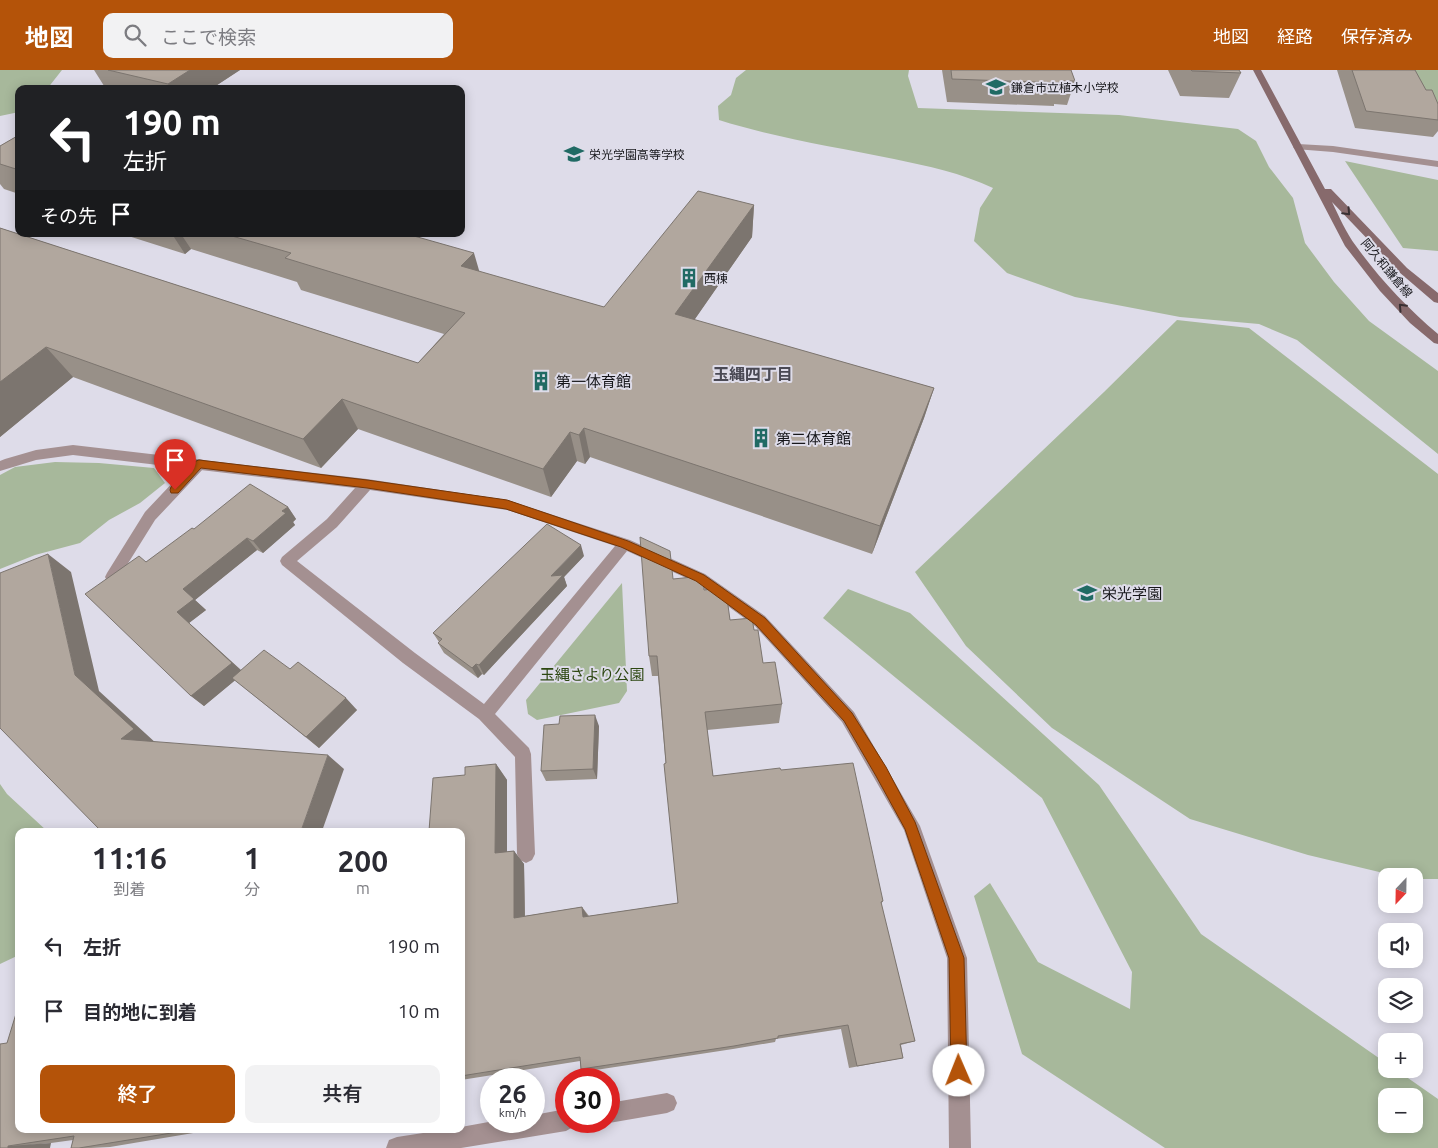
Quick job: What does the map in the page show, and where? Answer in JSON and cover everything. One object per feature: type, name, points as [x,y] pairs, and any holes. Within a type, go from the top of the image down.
[{"type":"main road","name":"阿久和鎌倉線","points":[[1257,70],[1350,246],[1365,266],[1414,320],[1438,340]]},
{"type":"main road","name":"阿久和鎌倉線","points":[[1314,177],[1371,238],[1438,299]]},
{"type":"street","points":[[1298,146],[1438,164]]},
{"type":"street","points":[[0,466],[22,457],[47,451],[73,450],[367,484],[507,504],[625,544],[700,578],[760,622],[848,717],[910,826],[957,958],[960,1148]]},
{"type":"street","points":[[112,577],[150,516],[199,464]]},
{"type":"street","points":[[367,484],[332,523],[287,561],[409,658],[485,714],[523,754],[526,854]]},
{"type":"street","points":[[485,714],[625,544]]},
{"type":"street","points":[[620,1111],[667,1103]]},
{"type":"street","points":[[397,1148],[555,1122]]},
{"type":"green space","points":[[0,70],[62,70],[50,85],[15,85],[15,113],[0,116]]},
{"type":"green space","points":[[746,70],[909,70],[908,76],[918,108],[1119,115],[1238,129],[1256,141],[1269,167],[1293,198],[1305,243],[1334,282],[1369,321],[1438,371],[1438,454],[1297,340],[1259,324],[1180,317],[1075,297],[1007,273],[974,241],[980,208],[993,188],[969,178],[932,167],[784,137],[719,120],[718,106],[731,95],[736,78]]},
{"type":"green space","points":[[1393,70],[1438,70],[1438,120]]},
{"type":"green space","points":[[1345,161],[1438,180],[1438,251],[1403,248]]},
{"type":"green space","points":[[1177,320],[1249,328],[1438,474],[1438,879],[1423,879],[1423,868],[1378,868],[1378,872],[1308,855],[1190,819],[1052,728],[966,646],[915,572]]},
{"type":"green space","points":[[55,462],[99,463],[154,468],[165,483],[140,503],[109,520],[80,543],[35,555],[0,569],[0,475],[15,467]]},
{"type":"green space","name":"玉縄さより公園","points":[[622,583],[627,691],[619,703],[537,720],[528,714],[526,700]]},
{"type":"green space","points":[[848,589],[910,613],[1099,785],[1201,934],[1378,1057],[1378,1078],[1408,1078],[1422,1088],[1378,1088],[1378,1133],[1423,1133],[1423,1089],[1438,1099],[1438,1148],[1165,1148],[1022,1054],[974,896],[990,883],[1038,962],[1130,1009],[1132,972],[1042,798],[823,618]]},
{"type":"green space","points":[[0,784],[7,794],[44,828],[15,828],[15,957],[0,964]]},
{"type":"building","points":[[108,70],[190,70],[168,84]]},
{"type":"building","points":[[951,70],[1071,70],[1075,81],[1061,81],[1061,83],[952,79]]},
{"type":"building","points":[[1239,70],[1241,73],[1192,71]]},
{"type":"building","points":[[1352,70],[1415,70],[1426,90],[1432,90],[1438,104],[1438,120],[1366,111]]},
{"type":"building","points":[[15,137],[15,169],[0,164],[0,146]]},
{"type":"building","points":[[698,191],[754,205],[675,314],[934,388],[880,526],[584,428],[579,435],[570,432],[543,469],[342,399],[303,439],[46,347],[0,382],[0,228],[15,233],[15,237],[28,237],[418,363],[465,313],[285,258],[291,253],[235,237],[418,237],[474,253],[461,266],[604,307]]},
{"type":"building","points":[[250,484],[288,507],[282,511],[286,513],[253,541],[247,538],[183,589],[194,599],[177,612],[232,663],[191,696],[85,594],[139,556],[146,562],[192,528],[194,529]]},
{"type":"building","points":[[547,524],[581,545],[551,576],[563,575],[479,665],[476,664],[472,668],[438,643],[442,639],[433,633]]},
{"type":"building","points":[[640,537],[670,551],[673,579],[703,576],[704,590],[723,588],[724,598],[727,598],[730,620],[752,618],[754,630],[758,630],[763,663],[775,662],[782,704],[705,712],[713,776],[780,768],[781,770],[853,763],[883,901],[881,902],[915,1041],[900,1044],[903,1058],[857,1066],[848,1025],[778,1036],[778,1038],[734,1046],[588,1068],[581,1068],[580,1057],[511,1068],[480,1068],[480,1073],[465,1075],[465,828],[429,828],[433,778],[465,775],[465,767],[496,764],[495,853],[514,851],[514,918],[582,907],[583,917],[678,903],[664,764],[666,763],[657,656],[649,656]]},
{"type":"building","points":[[48,554],[75,675],[134,729],[121,739],[328,755],[302,828],[98,828],[0,728],[0,573]]},
{"type":"building","points":[[264,650],[290,669],[298,662],[346,698],[306,737],[232,678]]},
{"type":"building","points":[[595,715],[593,769],[541,771],[544,725],[559,724],[560,716]]},
{"type":"building","points":[[15,1017],[15,1133],[171,1133],[79,1148],[71,1148],[74,1136],[0,1148],[0,1044],[7,1043]]},
{"type":"place","name":"鎌倉市立植木小学校","points":[[996,87]]},
{"type":"place","name":"栄光学園高等学校","points":[[574,154]]},
{"type":"place","name":"西棟","points":[[689,278]]},
{"type":"place","name":"第一体育館","points":[[541,381]]},
{"type":"place","name":"第二体育館","points":[[761,438]]},
{"type":"place","name":"栄光学園","points":[[1087,593]]},
{"type":"district","name":"玉縄四丁目","points":[[753,374]]},
{"type":"route","points":[[175,490],[199,464],[367,484],[507,504],[625,544],[700,578],[760,622],[848,717],[910,826],[957,958],[959,1071]]}]
